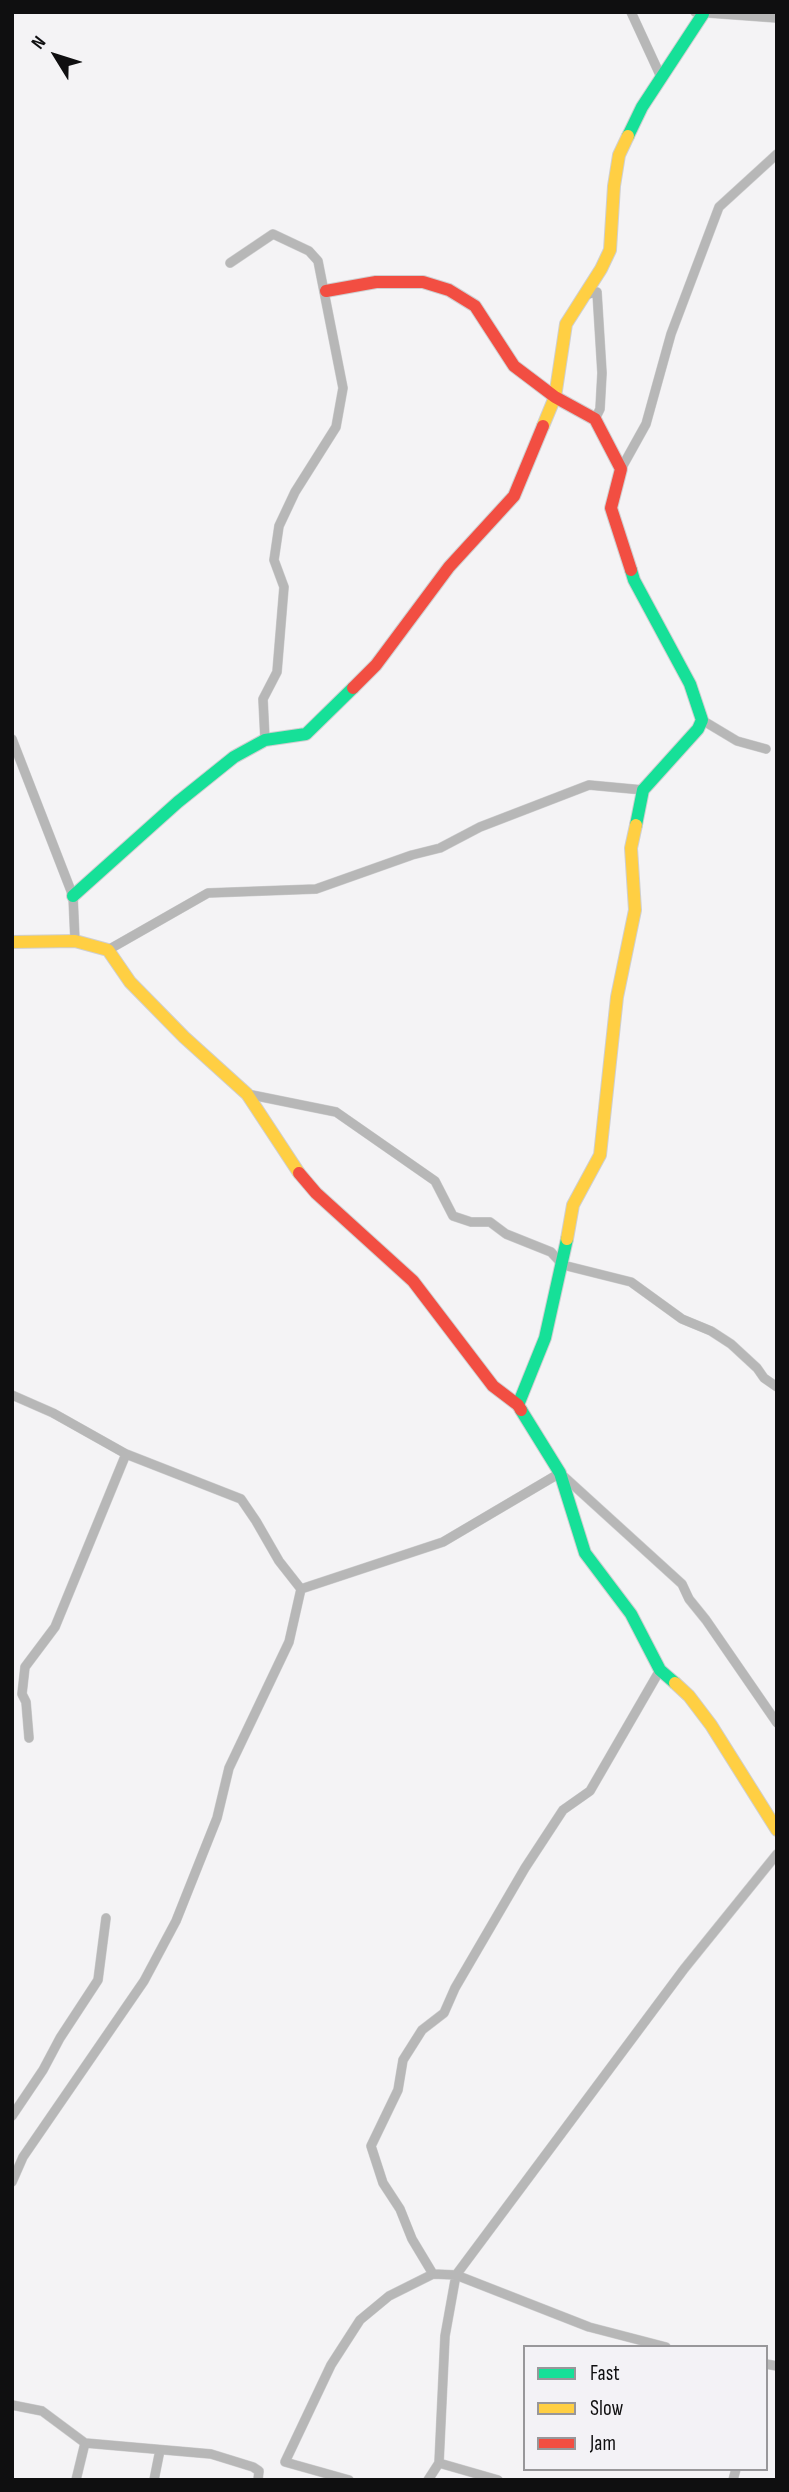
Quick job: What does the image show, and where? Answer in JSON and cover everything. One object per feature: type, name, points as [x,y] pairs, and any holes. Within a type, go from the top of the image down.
[{"type":"street","points":[[631,12],[661,77]]},
{"type":"street","points":[[74,896],[234,757],[265,740],[306,734],[376,665],[449,567],[514,496],[555,397],[566,324],[610,250],[619,155],[633,123],[699,13],[777,18]]},
{"type":"street","points":[[766,748],[737,741],[702,720],[690,684],[634,580],[611,508],[621,469],[646,424],[671,334],[719,207],[777,154]]},
{"type":"street","points":[[230,262],[273,234],[309,251],[318,261],[343,388],[336,428],[295,492],[279,526],[274,560],[284,587],[276,672],[263,699],[265,740]]},
{"type":"street","points":[[326,291],[376,282],[423,282],[449,290],[475,306],[514,366],[555,397],[595,419],[621,469]]},
{"type":"street","points":[[583,296],[597,292],[602,373],[600,409],[595,419]]},
{"type":"street","points":[[518,1405],[545,1338],[563,1265],[573,1205],[600,1155],[617,997],[635,910],[631,848],[643,790],[698,729],[702,720]]},
{"type":"street","points":[[12,739],[74,896],[75,942]]},
{"type":"street","points":[[108,950],[208,893],[316,889],[412,855],[440,848],[480,827],[589,785],[643,790]]},
{"type":"street","points":[[12,942],[75,942],[108,950],[130,982],[184,1037],[247,1094],[291,1164],[316,1193],[413,1281],[493,1386],[518,1405],[560,1474],[585,1553],[631,1614],[660,1670],[690,1696],[711,1725],[777,1830]]},
{"type":"street","points":[[247,1094],[336,1112],[435,1181],[453,1216],[471,1222],[490,1222],[506,1234],[551,1252],[563,1265],[631,1282],[667,1310],[731,1344],[764,1378],[777,1387]]},
{"type":"street","points":[[12,1395],[53,1413],[127,1454],[241,1499],[279,1561],[301,1589]]},
{"type":"street","points":[[29,1738],[26,1702],[22,1693],[25,1667],[55,1627],[127,1454]]},
{"type":"street","points":[[301,1589],[443,1542],[560,1474]]},
{"type":"street","points":[[560,1474],[682,1584],[689,1599],[777,1723]]},
{"type":"street","points":[[12,2182],[23,2157],[144,1981],[176,1921],[217,1818],[229,1768],[289,1642],[301,1589]]},
{"type":"street","points":[[433,2274],[412,2239],[400,2209],[383,2183],[371,2146],[398,2090],[403,2060],[422,2029],[444,2013],[455,1988],[525,1868],[563,1810],[590,1791],[660,1670]]},
{"type":"street","points":[[428,2480],[439,2463],[445,2336],[456,2275],[684,1969],[777,1854]]},
{"type":"street","points":[[12,2116],[98,1980],[106,1918]]},
{"type":"street","points":[[349,2480],[285,2462],[331,2365],[360,2320],[389,2296],[433,2274],[456,2275],[589,2327],[658,2345]]},
{"type":"street","points":[[12,2405],[42,2411],[85,2443],[211,2454],[253,2467],[259,2472],[258,2480]]},
{"type":"street","points":[[76,2480],[85,2443]]},
{"type":"street","points":[[154,2480],[160,2450]]},
{"type":"street","points":[[439,2463],[498,2480]]},
{"type":"traffic: fast","points":[[628,136],[642,107],[703,14]]},
{"type":"traffic: fast","points":[[631,570],[690,684],[702,720],[698,729],[643,790],[636,825]]},
{"type":"traffic: fast","points":[[73,896],[178,802],[234,757],[265,740],[306,734],[353,688]]},
{"type":"traffic: fast","points":[[518,1405],[545,1338],[567,1239]]},
{"type":"traffic: fast","points":[[521,1410],[560,1473],[585,1553],[631,1614],[660,1670],[675,1683]]},
{"type":"traffic: slow","points":[[543,426],[555,397],[566,324],[610,250],[614,186],[619,155],[628,136]]},
{"type":"traffic: slow","points":[[567,1239],[573,1205],[600,1155],[617,997],[635,910],[631,848],[636,825]]},
{"type":"traffic: slow","points":[[12,942],[75,941],[108,950],[130,982],[184,1037],[247,1094],[299,1173]]},
{"type":"traffic: slow","points":[[675,1683],[689,1696],[711,1725],[777,1830]]},
{"type":"traffic: jam","points":[[326,291],[376,282],[423,282],[449,290],[475,306],[514,366],[555,397],[595,419],[621,469],[611,508],[631,570]]},
{"type":"traffic: jam","points":[[353,688],[376,665],[449,567],[514,496],[543,426]]},
{"type":"traffic: jam","points":[[299,1173],[316,1193],[413,1281],[493,1386],[521,1410]]}]
